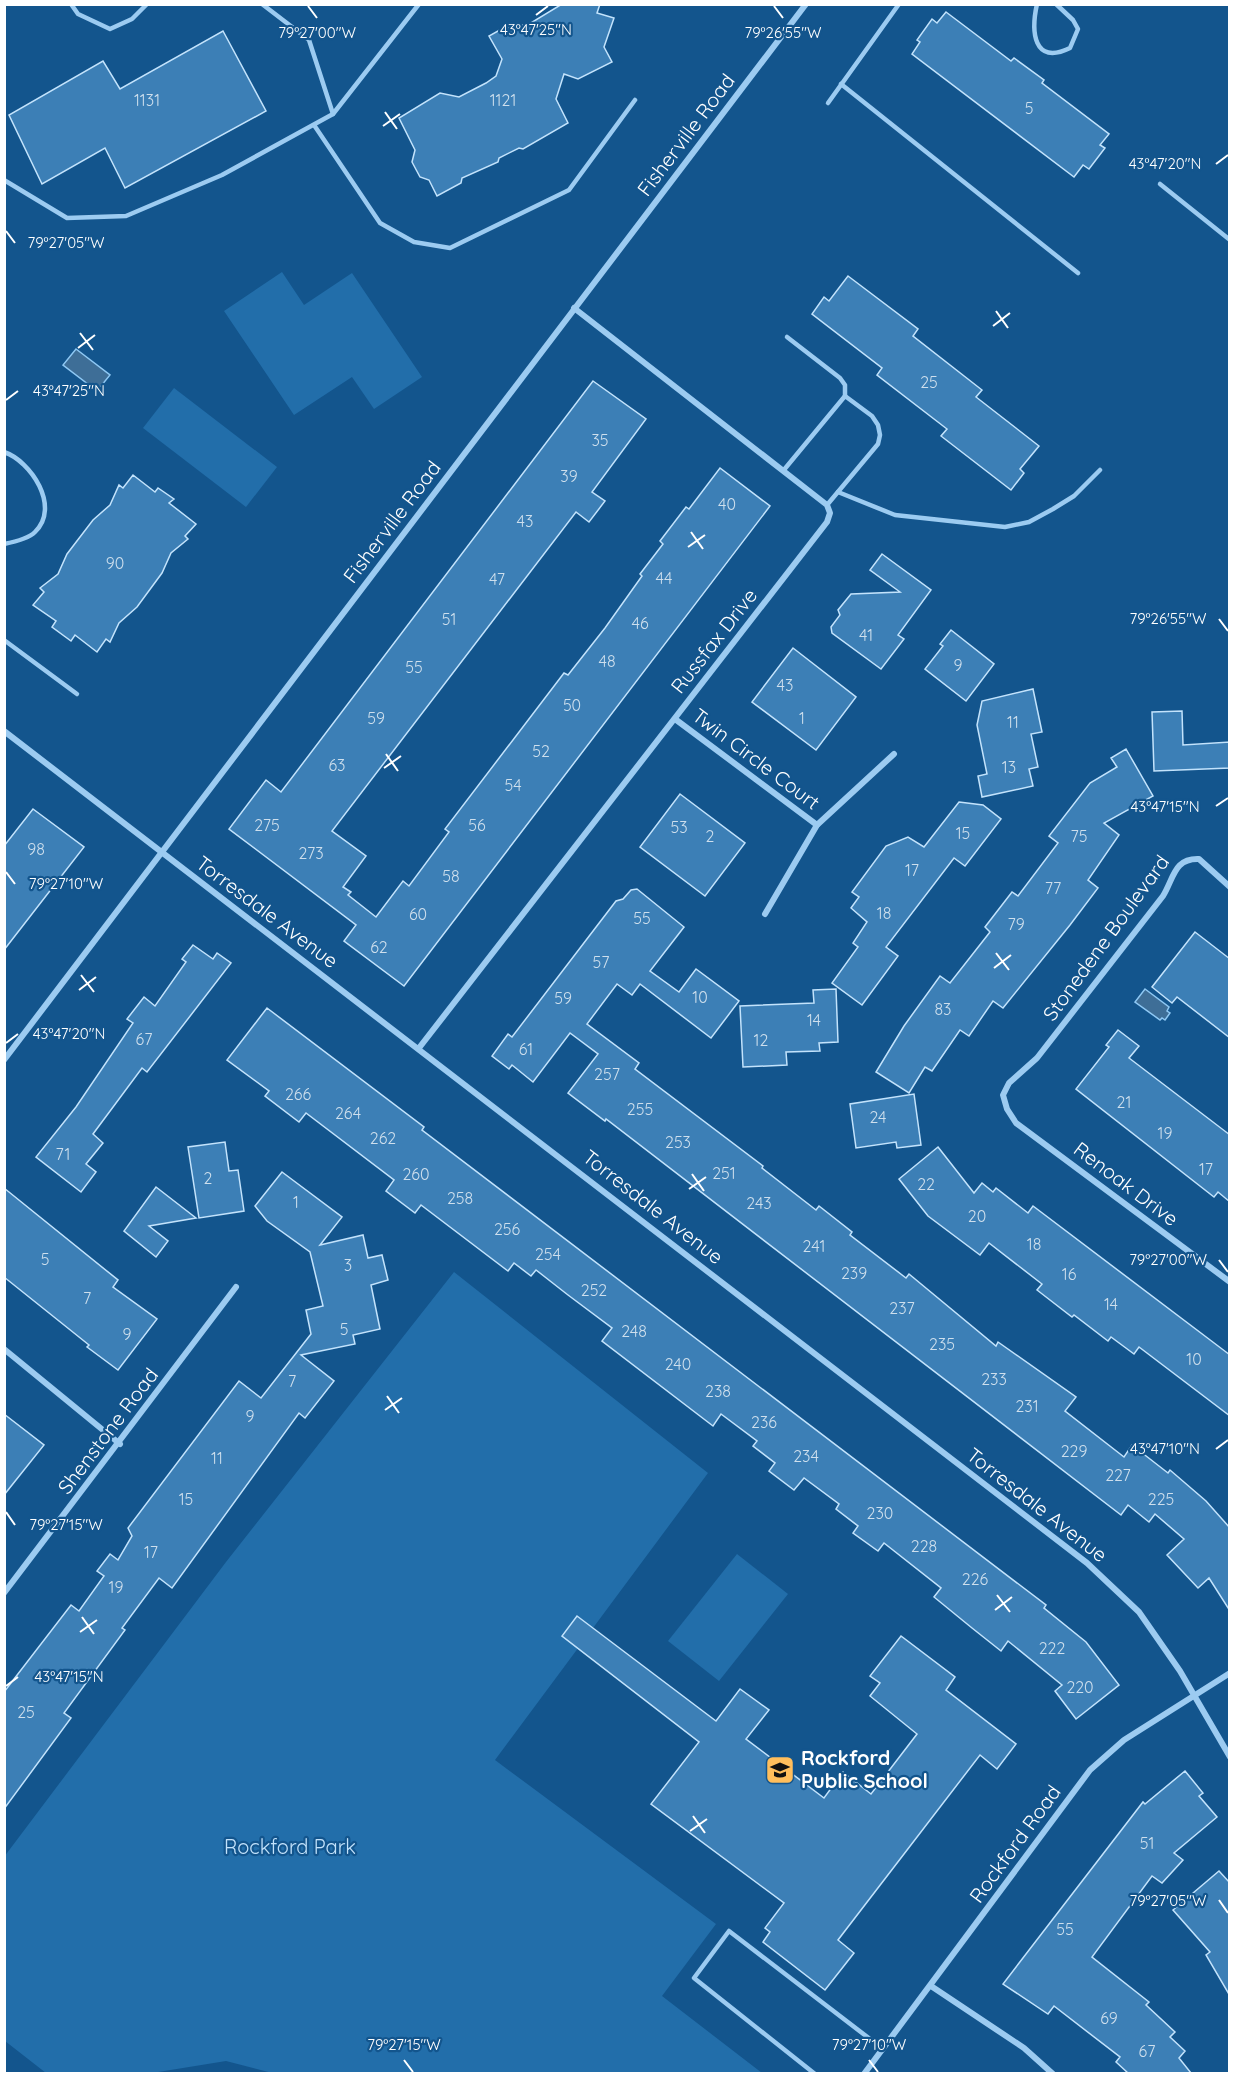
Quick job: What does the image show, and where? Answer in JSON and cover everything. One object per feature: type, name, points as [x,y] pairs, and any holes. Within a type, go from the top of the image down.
[{"type":"street","name":"Fisherville Road","points":[[4,1060],[806,4]]},
{"type":"street","points":[[574,308],[827,505]]},
{"type":"street","name":"Russfax Drive","points":[[419,1048],[827,522],[830,513],[827,505]]},
{"type":"street","name":"Twin Circle Court","points":[[675,719],[817,825]]},
{"type":"street","name":"Torresdale Avenue","points":[[4,731],[1087,1563],[1139,1612],[1194,1695],[1230,1758]]},
{"type":"street","name":"Twin Circle Court","points":[[765,914],[817,825],[894,754]]},
{"type":"street","name":"Stonedene Boulevard","points":[[1006,1109],[1003,1095],[1009,1083],[1037,1058],[1163,896],[1176,866],[1188,858],[1199,859],[1230,887]]},
{"type":"street","name":"Renoak Drive","points":[[1006,1109],[1016,1123],[1230,1282]]},
{"type":"street","name":"Shenstone Road","points":[[4,1593],[120,1444],[236,1287]]},
{"type":"street","points":[[4,1349],[120,1444]]},
{"type":"street","name":"Rockford Road","points":[[864,2073],[1090,1770],[1124,1740],[1230,1673]]},
{"type":"street","points":[[931,1986],[1024,2048],[1053,2073]]},
{"type":"lane","points":[[71,4],[78,14],[110,29],[132,19],[147,4]]},
{"type":"lane","points":[[262,4],[309,40],[333,114]]},
{"type":"lane","points":[[4,180],[67,218],[126,216],[222,175],[333,114],[419,4]]},
{"type":"lane","points":[[828,103],[899,4]]},
{"type":"lane","points":[[1037,4],[1033,33],[1040,47],[1048,53],[1059,53],[1070,48],[1077,29],[1073,20],[1056,4]]},
{"type":"lane","points":[[842,84],[1078,273]]},
{"type":"lane","points":[[314,124],[380,223],[414,242],[450,248],[569,190],[635,100]]},
{"type":"lane","points":[[1160,184],[1230,240]]},
{"type":"lane","points":[[783,471],[844,396],[845,385],[840,378],[787,337]]},
{"type":"lane","points":[[827,505],[878,444],[878,425],[872,416],[844,396]]},
{"type":"lane","points":[[4,452],[23,462],[33,475],[43,494],[43,518],[35,532],[4,544]]},
{"type":"lane","points":[[838,492],[896,515],[1005,527],[1029,522],[1053,509],[1074,496],[1100,470]]},
{"type":"lane","points":[[4,640],[77,694]]},
{"type":"lane","points":[[815,2073],[694,1978],[729,1931],[883,2049]]},
{"type":"green space","points":[[282,272],[304,305],[352,273],[422,377],[374,409],[352,377],[294,415],[224,311]]},
{"type":"green space","points":[[174,388],[277,467],[246,507],[143,428]]},
{"type":"green space","name":"Rockford Park","points":[[454,1272],[708,1473],[495,1760],[716,1924],[662,1996],[762,2073],[276,2074],[226,2061],[152,2073],[46,2073],[5,2041],[4,1857],[226,1562]]},
{"type":"green space","points":[[737,1554],[788,1594],[719,1681],[668,1641]]},
{"type":"shaded area","points":[[76,349],[110,375],[97,391],[63,365]]},
{"type":"shaded area","points":[[1145,989],[1169,1007],[1167,1011],[1170,1013],[1165,1020],[1162,1018],[1160,1020],[1135,1002]]},
{"type":"building","points":[[562,4],[600,4],[597,13],[614,18],[604,47],[612,62],[578,79],[564,74],[556,99],[568,123],[523,149],[519,148],[499,158],[498,162],[462,178],[461,183],[437,196],[429,180],[420,177],[412,162],[415,150],[399,118],[440,93],[459,97],[486,83],[496,76],[502,59],[489,36],[505,27],[509,28],[517,24],[526,26]]},
{"type":"building","points":[[946,12],[1011,61],[1014,58],[1044,80],[1042,83],[1109,134],[1100,145],[1105,148],[1089,169],[1083,165],[1074,177],[912,54],[920,42],[917,40],[932,19],[937,23]]},
{"type":"building","points":[[223,31],[266,111],[125,188],[105,148],[42,184],[9,115],[103,61],[120,89]]},
{"type":"building","points":[[848,276],[918,329],[913,336],[982,390],[976,397],[1039,446],[1020,469],[1024,473],[1011,490],[941,436],[947,429],[877,375],[882,368],[812,314],[824,297],[829,301]]},
{"type":"building","points":[[593,381],[646,419],[592,492],[605,501],[589,522],[576,512],[332,831],[366,856],[343,887],[351,892],[348,895],[376,917],[403,881],[409,886],[449,832],[445,829],[564,673],[568,675],[605,628],[642,576],[640,574],[663,544],[660,541],[686,507],[689,509],[720,468],[770,506],[404,986],[344,941],[356,925],[229,829],[266,780],[281,792]]},
{"type":"building","points":[[133,475],[155,492],[158,488],[174,499],[169,503],[196,524],[185,536],[188,539],[171,553],[162,573],[137,607],[119,623],[110,642],[106,639],[97,652],[75,635],[71,641],[52,627],[56,621],[33,605],[44,592],[40,588],[58,574],[67,554],[93,520],[110,505],[119,485],[123,488]]},
{"type":"building","points":[[882,554],[931,590],[898,635],[904,639],[881,669],[832,633],[831,627],[840,615],[838,610],[851,594],[900,592],[870,570]]},
{"type":"building","points":[[951,630],[994,664],[966,701],[925,669],[943,646],[940,644]]},
{"type":"building","points":[[793,648],[856,697],[816,750],[752,702]]},
{"type":"building","points":[[1033,689],[1042,732],[1031,734],[1038,767],[1029,769],[1033,786],[982,797],[978,776],[987,774],[977,725],[982,701]]},
{"type":"building","points":[[1182,711],[1183,745],[1230,742],[1230,768],[1154,771],[1152,712]]},
{"type":"building","points":[[1126,749],[1153,796],[1104,823],[1119,835],[1088,880],[1098,888],[1070,925],[1003,1008],[993,1001],[969,1036],[960,1030],[932,1071],[925,1067],[909,1093],[876,1072],[904,1026],[940,976],[950,983],[990,932],[985,927],[1012,892],[1018,896],[1058,843],[1049,836],[1090,783],[1117,767],[1111,758]]},
{"type":"building","points":[[680,794],[745,843],[705,896],[640,847]]},
{"type":"building","points":[[959,802],[983,805],[1001,819],[965,866],[954,858],[886,947],[898,956],[862,1005],[832,983],[858,947],[853,943],[867,922],[851,908],[859,897],[852,892],[886,846],[908,837],[924,847]]},
{"type":"building","points":[[33,809],[84,847],[4,950],[4,846]]},
{"type":"building","points":[[637,889],[684,927],[650,971],[679,992],[696,969],[739,1001],[711,1038],[640,984],[632,995],[617,984],[587,1024],[639,1063],[635,1069],[763,1166],[762,1168],[816,1210],[819,1206],[852,1232],[850,1235],[906,1278],[909,1274],[996,1346],[998,1342],[1076,1397],[1065,1411],[1124,1457],[1132,1445],[1168,1473],[1170,1470],[1206,1501],[1230,1528],[1230,1611],[1209,1578],[1198,1588],[1167,1555],[1184,1539],[1155,1514],[1149,1522],[1128,1505],[1121,1515],[606,1119],[605,1121],[568,1093],[598,1054],[570,1033],[533,1082],[512,1065],[509,1069],[492,1056],[508,1034],[512,1037],[616,901],[623,899],[631,890]]},
{"type":"building","points":[[1195,932],[1230,959],[1230,1038],[1177,997],[1172,1003],[1152,987]]},
{"type":"building","points":[[193,945],[213,959],[217,953],[231,963],[147,1072],[142,1068],[93,1134],[103,1143],[86,1164],[96,1172],[81,1192],[36,1157],[76,1107],[133,1023],[127,1019],[144,997],[155,1006],[186,962],[182,959]]},
{"type":"building","points":[[836,989],[838,1042],[819,1043],[820,1051],[786,1052],[787,1065],[743,1067],[740,1006],[814,1003],[813,990]]},
{"type":"building","points":[[267,1008],[424,1127],[422,1130],[1046,1605],[1044,1608],[1086,1642],[1119,1685],[1076,1719],[1055,1691],[1062,1685],[1008,1641],[1001,1651],[972,1628],[934,1597],[941,1588],[884,1543],[878,1551],[853,1533],[858,1526],[836,1509],[839,1504],[804,1478],[794,1490],[769,1471],[775,1463],[753,1446],[757,1441],[721,1414],[713,1426],[602,1341],[612,1328],[536,1270],[531,1276],[514,1263],[508,1271],[421,1205],[415,1213],[386,1191],[394,1180],[306,1113],[299,1122],[265,1096],[269,1091],[227,1060]]},
{"type":"building","points":[[1118,1030],[1139,1046],[1129,1058],[1230,1135],[1230,1202],[1218,1192],[1214,1197],[1076,1089],[1109,1047],[1106,1045]]},
{"type":"building","points":[[914,1094],[921,1145],[897,1148],[896,1142],[856,1148],[850,1104]]},
{"type":"building","points":[[225,1142],[229,1171],[238,1170],[244,1211],[199,1218],[188,1147]]},
{"type":"building","points":[[938,1147],[974,1193],[982,1183],[993,1192],[996,1188],[1028,1213],[1033,1206],[1230,1355],[1230,1416],[1139,1347],[1134,1354],[1111,1337],[1108,1341],[1074,1315],[1072,1317],[1037,1290],[1042,1284],[989,1243],[980,1255],[928,1216],[899,1179]]},
{"type":"building","points":[[282,1172],[342,1217],[320,1245],[363,1235],[368,1258],[382,1255],[388,1280],[371,1285],[380,1329],[353,1335],[355,1344],[301,1355],[334,1381],[305,1418],[299,1413],[172,1588],[159,1578],[122,1628],[125,1630],[64,1713],[71,1718],[4,1809],[4,1692],[71,1605],[79,1611],[104,1576],[97,1571],[110,1554],[118,1560],[132,1536],[128,1528],[239,1381],[261,1398],[311,1334],[306,1310],[323,1306],[310,1252],[267,1221],[255,1206]]},
{"type":"building","points":[[156,1187],[196,1218],[149,1226],[168,1241],[156,1257],[124,1231]]},
{"type":"building","points":[[4,1188],[118,1280],[113,1287],[157,1319],[118,1370],[4,1277]]},
{"type":"building","points":[[4,1414],[44,1445],[4,1495]]},
{"type":"building","points":[[577,1616],[716,1721],[740,1689],[769,1710],[746,1739],[824,1798],[843,1772],[871,1794],[917,1734],[870,1696],[880,1683],[870,1676],[901,1636],[955,1677],[946,1690],[1016,1744],[997,1769],[980,1755],[838,1940],[854,1953],[825,1990],[763,1942],[770,1932],[765,1928],[784,1903],[651,1804],[699,1742],[562,1636]]},
{"type":"building","points":[[1185,1771],[1203,1793],[1199,1796],[1217,1817],[1174,1853],[1183,1860],[1162,1883],[1152,1876],[1092,1957],[1149,2002],[1146,2005],[1175,2032],[1170,2037],[1185,2051],[1179,2058],[1191,2073],[1128,2073],[1116,2062],[1120,2057],[1054,2006],[1048,2014],[1003,1984],[1143,1802],[1145,1804]]},
{"type":"building","points":[[1219,1871],[1230,1883],[1230,1996],[1206,1955],[1210,1952],[1173,1910]]},
{"type":"place","name":"Rockford Public School","points":[[780,1770]]}]
